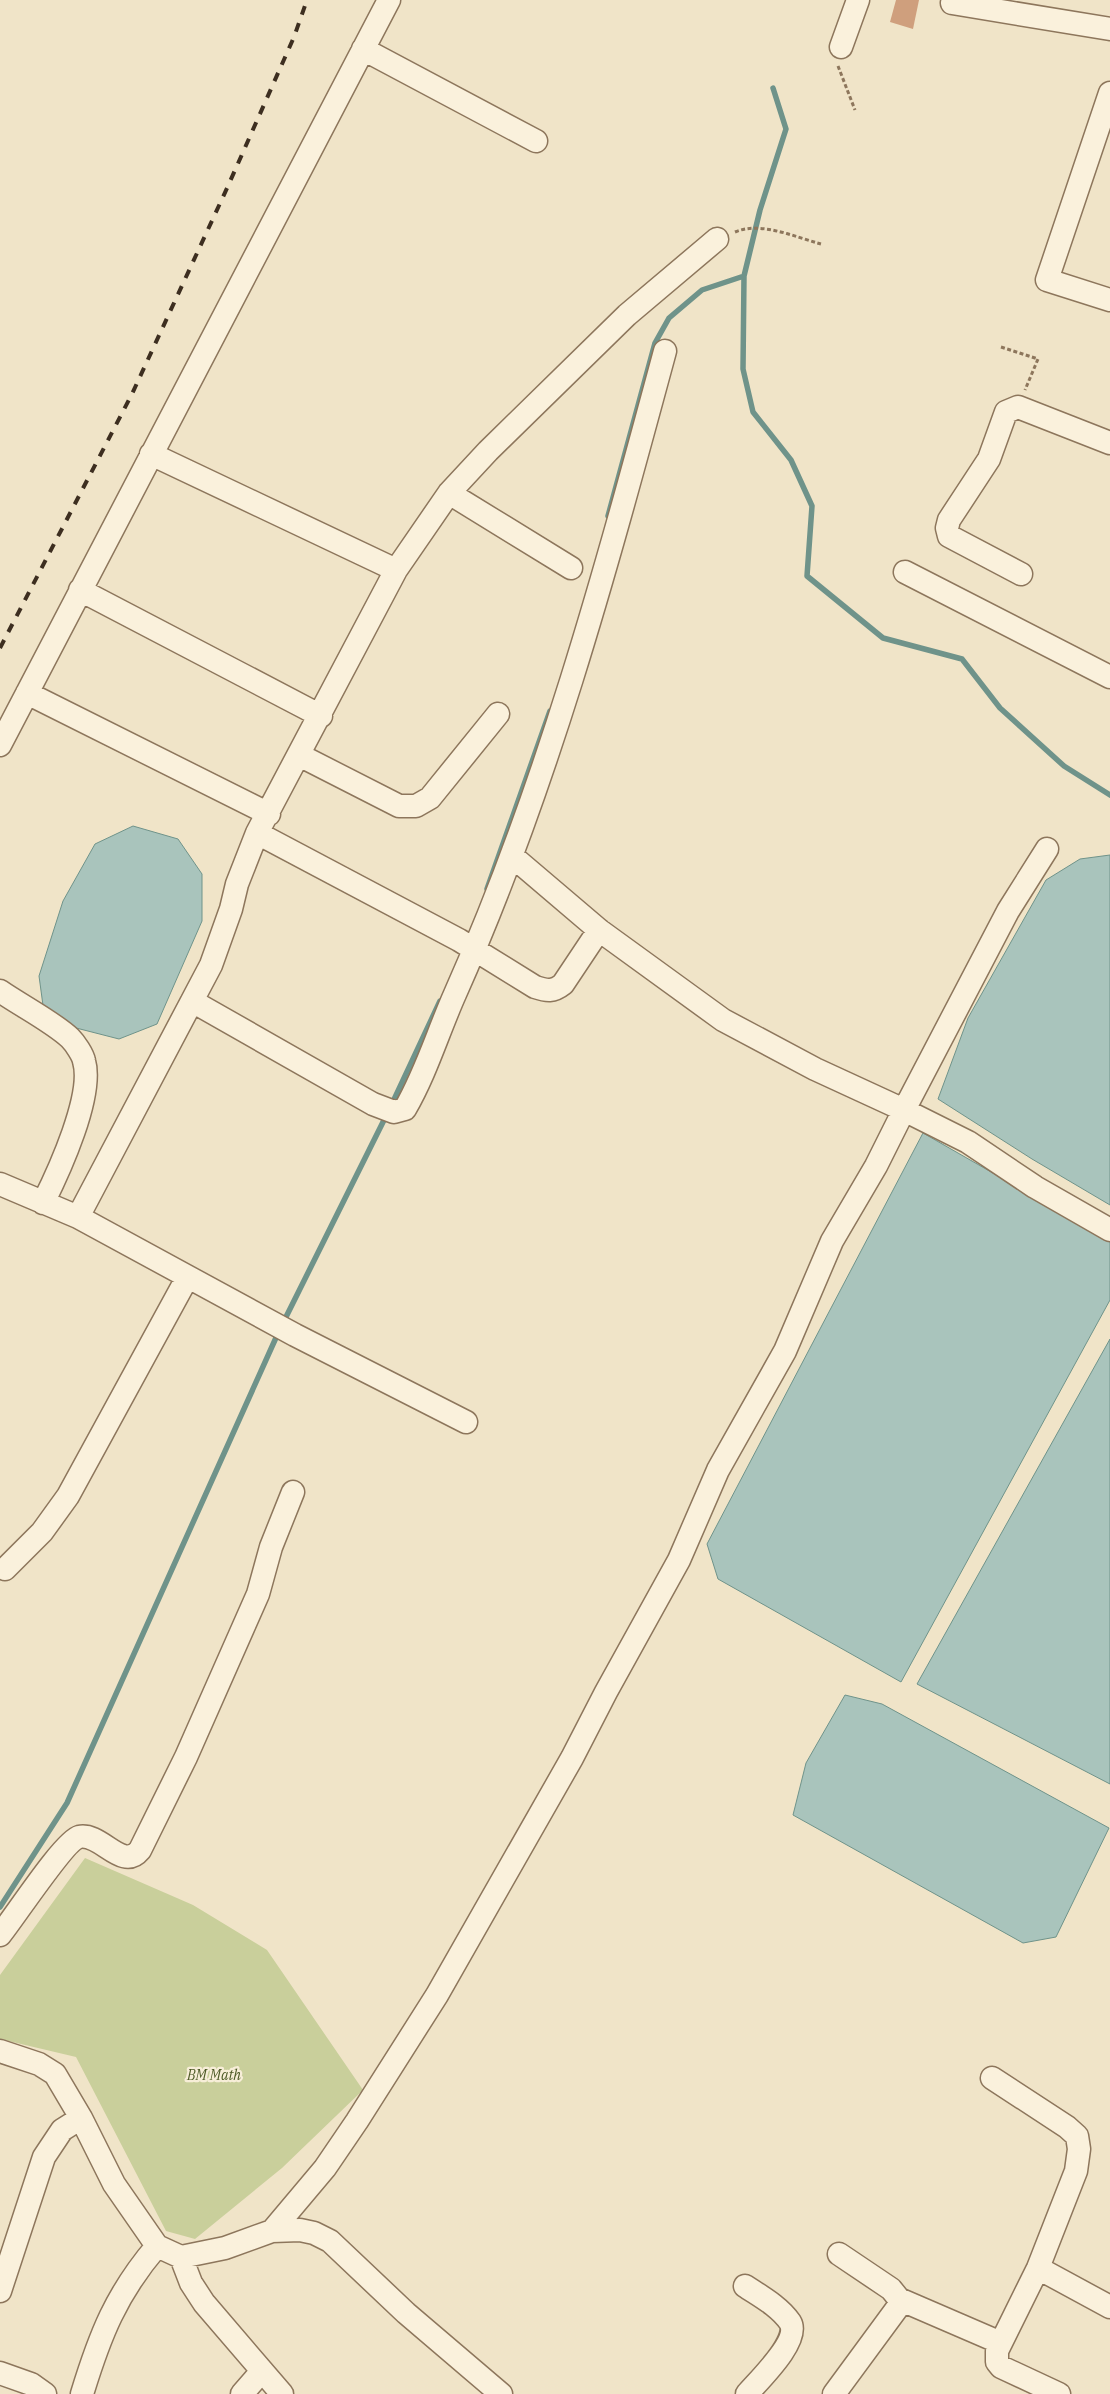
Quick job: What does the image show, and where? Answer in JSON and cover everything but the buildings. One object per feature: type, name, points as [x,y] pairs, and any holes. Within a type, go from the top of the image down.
[{"type":"street","points":[[0,745],[389,0]]},
{"type":"street","points":[[839,57],[858,0]]},
{"type":"street","points":[[950,1],[1088,27],[1110,29]]},
{"type":"street","points":[[363,49],[536,141]]},
{"type":"street","points":[[1110,93],[1100,153],[1047,280],[1110,300]]},
{"type":"street","points":[[78,1218],[211,965],[222,936],[237,884],[257,833],[269,814],[396,570],[449,493],[488,451],[627,315],[717,239]]},
{"type":"street","points":[[192,1001],[388,1110],[402,1111],[408,1104],[468,945],[512,856],[540,777],[618,526],[665,351]]},
{"type":"street","points":[[1020,574],[949,536],[947,528],[949,520],[989,460],[1006,412],[1018,408],[1110,443]]},
{"type":"street","points":[[151,454],[396,570]]},
{"type":"street","points":[[449,493],[571,568]]},
{"type":"street","points":[[905,572],[1110,677]]},
{"type":"street","points":[[80,590],[320,716]]},
{"type":"street","points":[[27,693],[269,814]]},
{"type":"street","points":[[299,755],[399,806],[416,806],[430,798],[498,714]]},
{"type":"street","points":[[257,833],[468,945],[535,987],[545,991],[555,991],[563,984],[599,930]]},
{"type":"street","points":[[272,2231],[325,2168],[367,2106],[442,1987],[572,1758],[679,1560],[718,1470],[785,1351],[832,1241],[876,1166],[1008,911],[1047,849]]},
{"type":"street","points":[[512,856],[599,930],[723,1020],[815,1069],[968,1142],[1036,1188],[1110,1230]]},
{"type":"street","points":[[0,991],[71,1039],[84,1061],[85,1086],[79,1115],[58,1173],[44,1203]]},
{"type":"street","points":[[0,1184],[78,1218],[294,1335],[466,1422]]},
{"type":"street","points":[[5,1569],[42,1532],[68,1496],[187,1278]]},
{"type":"street","points":[[0,1934],[60,1855],[76,1838],[84,1836],[93,1838],[128,1858],[135,1856],[140,1850],[186,1757],[258,1594],[271,1547],[293,1492]]},
{"type":"street","points":[[2,2056],[39,2064],[55,2074],[81,2118],[114,2184],[157,2246],[181,2257],[225,2248],[272,2231],[300,2230],[314,2233],[330,2241],[406,2313],[501,2394]]},
{"type":"street","points":[[992,2078],[1067,2127],[1077,2136],[1079,2149],[1076,2171],[1038,2268],[997,2351],[998,2362],[1001,2367],[1059,2394]]},
{"type":"street","points":[[0,2291],[44,2157],[62,2130],[81,2118]]},
{"type":"street","points":[[82,2394],[111,2311],[135,2272],[157,2246]]},
{"type":"street","points":[[839,2254],[891,2289],[899,2299],[1001,2343]]},
{"type":"street","points":[[181,2257],[191,2283],[204,2302],[282,2394]]},
{"type":"street","points":[[1038,2268],[1110,2307]]},
{"type":"street","points":[[745,2286],[776,2307],[790,2322],[793,2331],[777,2359],[747,2394]]},
{"type":"street","points":[[834,2394],[898,2307],[899,2299]]},
{"type":"street","points":[[242,2394],[262,2371]]},
{"type":"street","points":[[0,2373],[31,2384],[45,2394]]},
{"type":"path","points":[[839,57],[855,110]]},
{"type":"path","points":[[717,239],[744,228],[775,231],[821,244]]},
{"type":"path","points":[[1001,347],[1038,359],[1018,408]]},
{"type":"green space","name":"BM Math","points":[[85,1858],[193,1905],[267,1950],[363,2090],[282,2168],[195,2239],[166,2231],[76,2057],[0,2039],[0,1975]]},
{"type":"water","points":[[133,826],[178,839],[202,874],[202,921],[157,1024],[119,1039],[45,1020],[39,976],[63,901],[95,844]]},
{"type":"water","points":[[1110,855],[1110,1205],[1032,1159],[938,1099],[968,1018],[1046,880],[1080,859]]},
{"type":"water","points":[[923,1133],[1110,1240],[1110,1300],[901,1682],[718,1579],[707,1544]]},
{"type":"water","points":[[1110,1339],[1110,1784],[917,1684]]},
{"type":"water","points":[[845,1695],[882,1704],[1109,1828],[1056,1937],[1023,1943],[793,1815],[806,1763]]},
{"type":"waterway","points":[[773,88],[786,129],[760,210],[744,276],[743,369],[753,412],[791,460],[812,506],[807,576],[883,638],[962,659],[1000,708],[1064,766],[1110,795]]},
{"type":"waterway","points":[[608,516],[655,343],[669,318],[702,290],[744,276]]},
{"type":"waterway","points":[[487,889],[550,711]]},
{"type":"waterway","points":[[391,1106],[440,1001]]},
{"type":"waterway","points":[[283,1323],[387,1114]]},
{"type":"waterway","points":[[0,1907],[67,1803],[279,1331]]},
{"type":"railway","points":[[0,648],[132,394],[228,186],[294,37],[307,0]]}]
